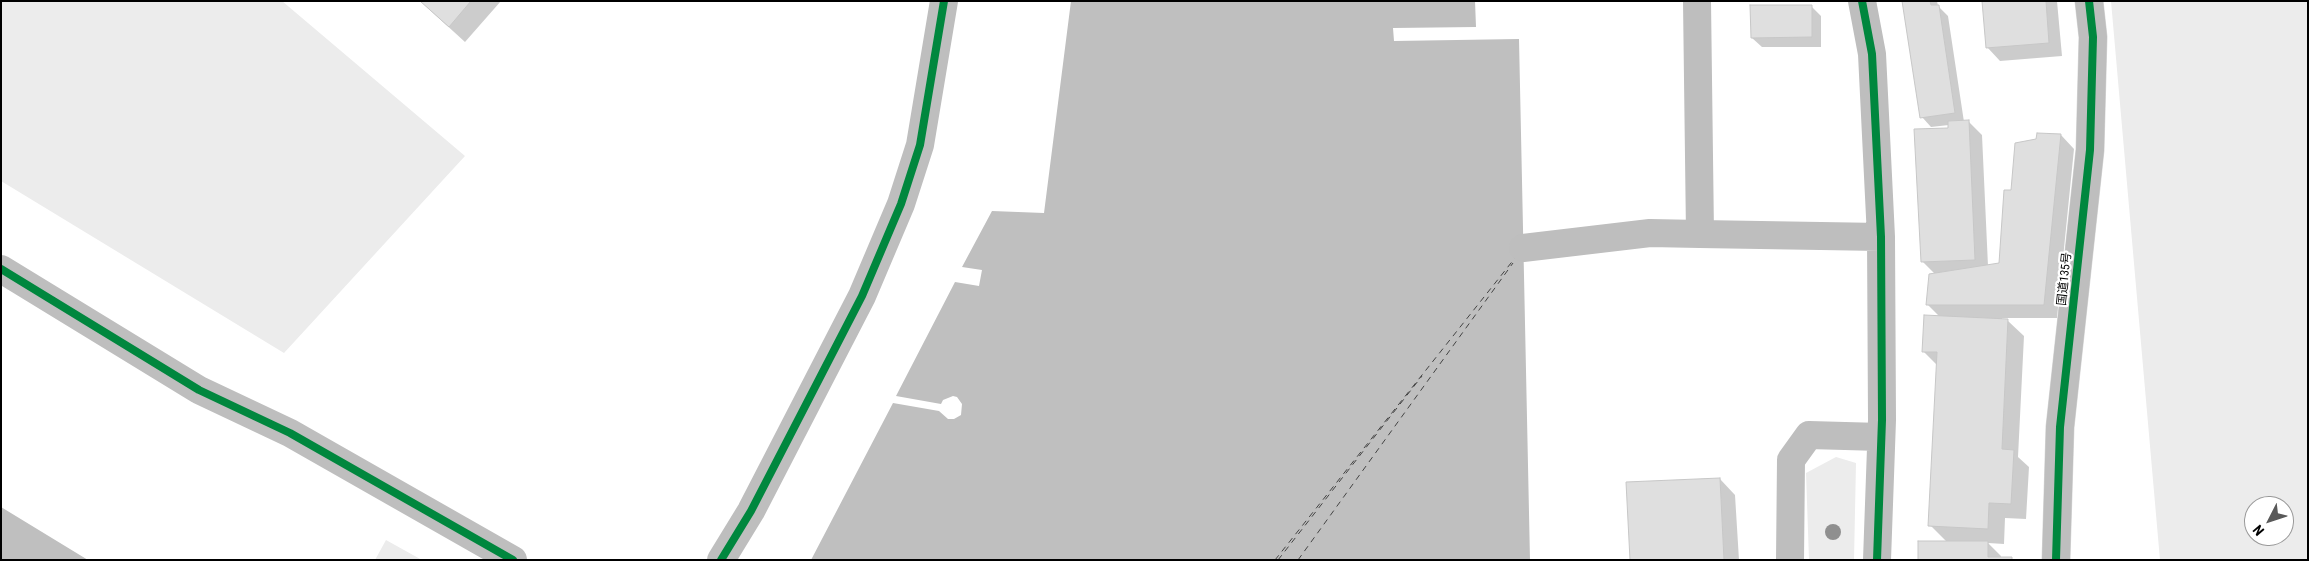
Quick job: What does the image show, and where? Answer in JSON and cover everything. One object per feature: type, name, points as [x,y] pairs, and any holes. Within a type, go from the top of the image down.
[{"type":"main road","points":[[721,560],[751,511],[862,296],[901,204],[920,145],[944,1]]},
{"type":"main road","points":[[1697,1],[1700,234]]},
{"type":"main road","points":[[1862,1],[1872,54],[1881,238],[1881,437],[1877,560]]},
{"type":"main road","name":"国道135号","points":[[2056,560],[2060,427],[2090,150],[2093,37],[2089,1]]},
{"type":"main road","points":[[1523,248],[1650,233],[1881,238]]},
{"type":"main road","points":[[1,268],[199,390],[290,433],[513,560]]},
{"type":"main road","points":[[1790,560],[1792,460],[1809,436],[1881,437]]},
{"type":"shaded area","points":[[1,1],[282,1],[465,156],[284,353],[1,181]]},
{"type":"shaded area","points":[[1071,1],[1475,1],[1476,27],[1393,28],[1394,41],[1519,39],[1530,560],[811,560],[893,403],[939,411],[948,419],[954,419],[961,415],[962,404],[957,397],[953,396],[943,400],[941,404],[896,396],[955,282],[979,286],[982,270],[962,267],[992,211],[1044,213]]},
{"type":"shaded area","points":[[2111,1],[2308,1],[2308,560],[2160,560]]},
{"type":"shaded area","points":[[1836,457],[1856,463],[1854,560],[1809,560],[1806,473]]},
{"type":"shaded area","points":[[1,507],[88,560],[1,560]]},
{"type":"shaded area","points":[[386,540],[422,560],[375,560]]},
{"type":"building","points":[[420,1],[471,1],[449,27]]},
{"type":"building","points":[[1902,1],[1930,1],[1931,5],[1939,5],[1955,113],[1920,118]]},
{"type":"building","points":[[1982,1],[2046,1],[2049,43],[1986,48]]},
{"type":"building","points":[[1750,5],[1812,5],[1812,37],[1751,38]]},
{"type":"building","points":[[1969,120],[1975,260],[1921,262],[1914,129],[1948,128],[1948,121]]},
{"type":"building","points":[[2037,133],[2061,134],[2044,305],[1926,305],[1929,274],[1999,263],[2004,190],[2011,190],[2015,143],[2036,139]]},
{"type":"building","points":[[1924,315],[2008,319],[2002,449],[2014,450],[2011,504],[1989,503],[1988,529],[1928,526],[1937,352],[1922,352]]},
{"type":"building","points":[[1720,478],[1724,560],[1630,560],[1626,482]]},
{"type":"building","points":[[1918,541],[1988,541],[1988,557],[2012,557],[2012,560],[1918,560]]},
{"type":"ferry route","points":[[1275,560],[1515,258]]},
{"type":"ferry route","points":[[1298,560],[1513,263]]},
{"type":"ferry route","points":[[1278,560],[1422,376]]},
{"type":"cycle path","points":[[721,560],[751,511],[862,296],[901,204],[920,145],[944,1]]},
{"type":"cycle path","points":[[1862,1],[1872,54],[1881,237],[1882,420],[1877,560]]},
{"type":"cycle path","points":[[2056,560],[2060,427],[2090,150],[2093,37],[2089,1]]},
{"type":"cycle path","points":[[1,269],[199,390],[290,433],[513,560]]}]
